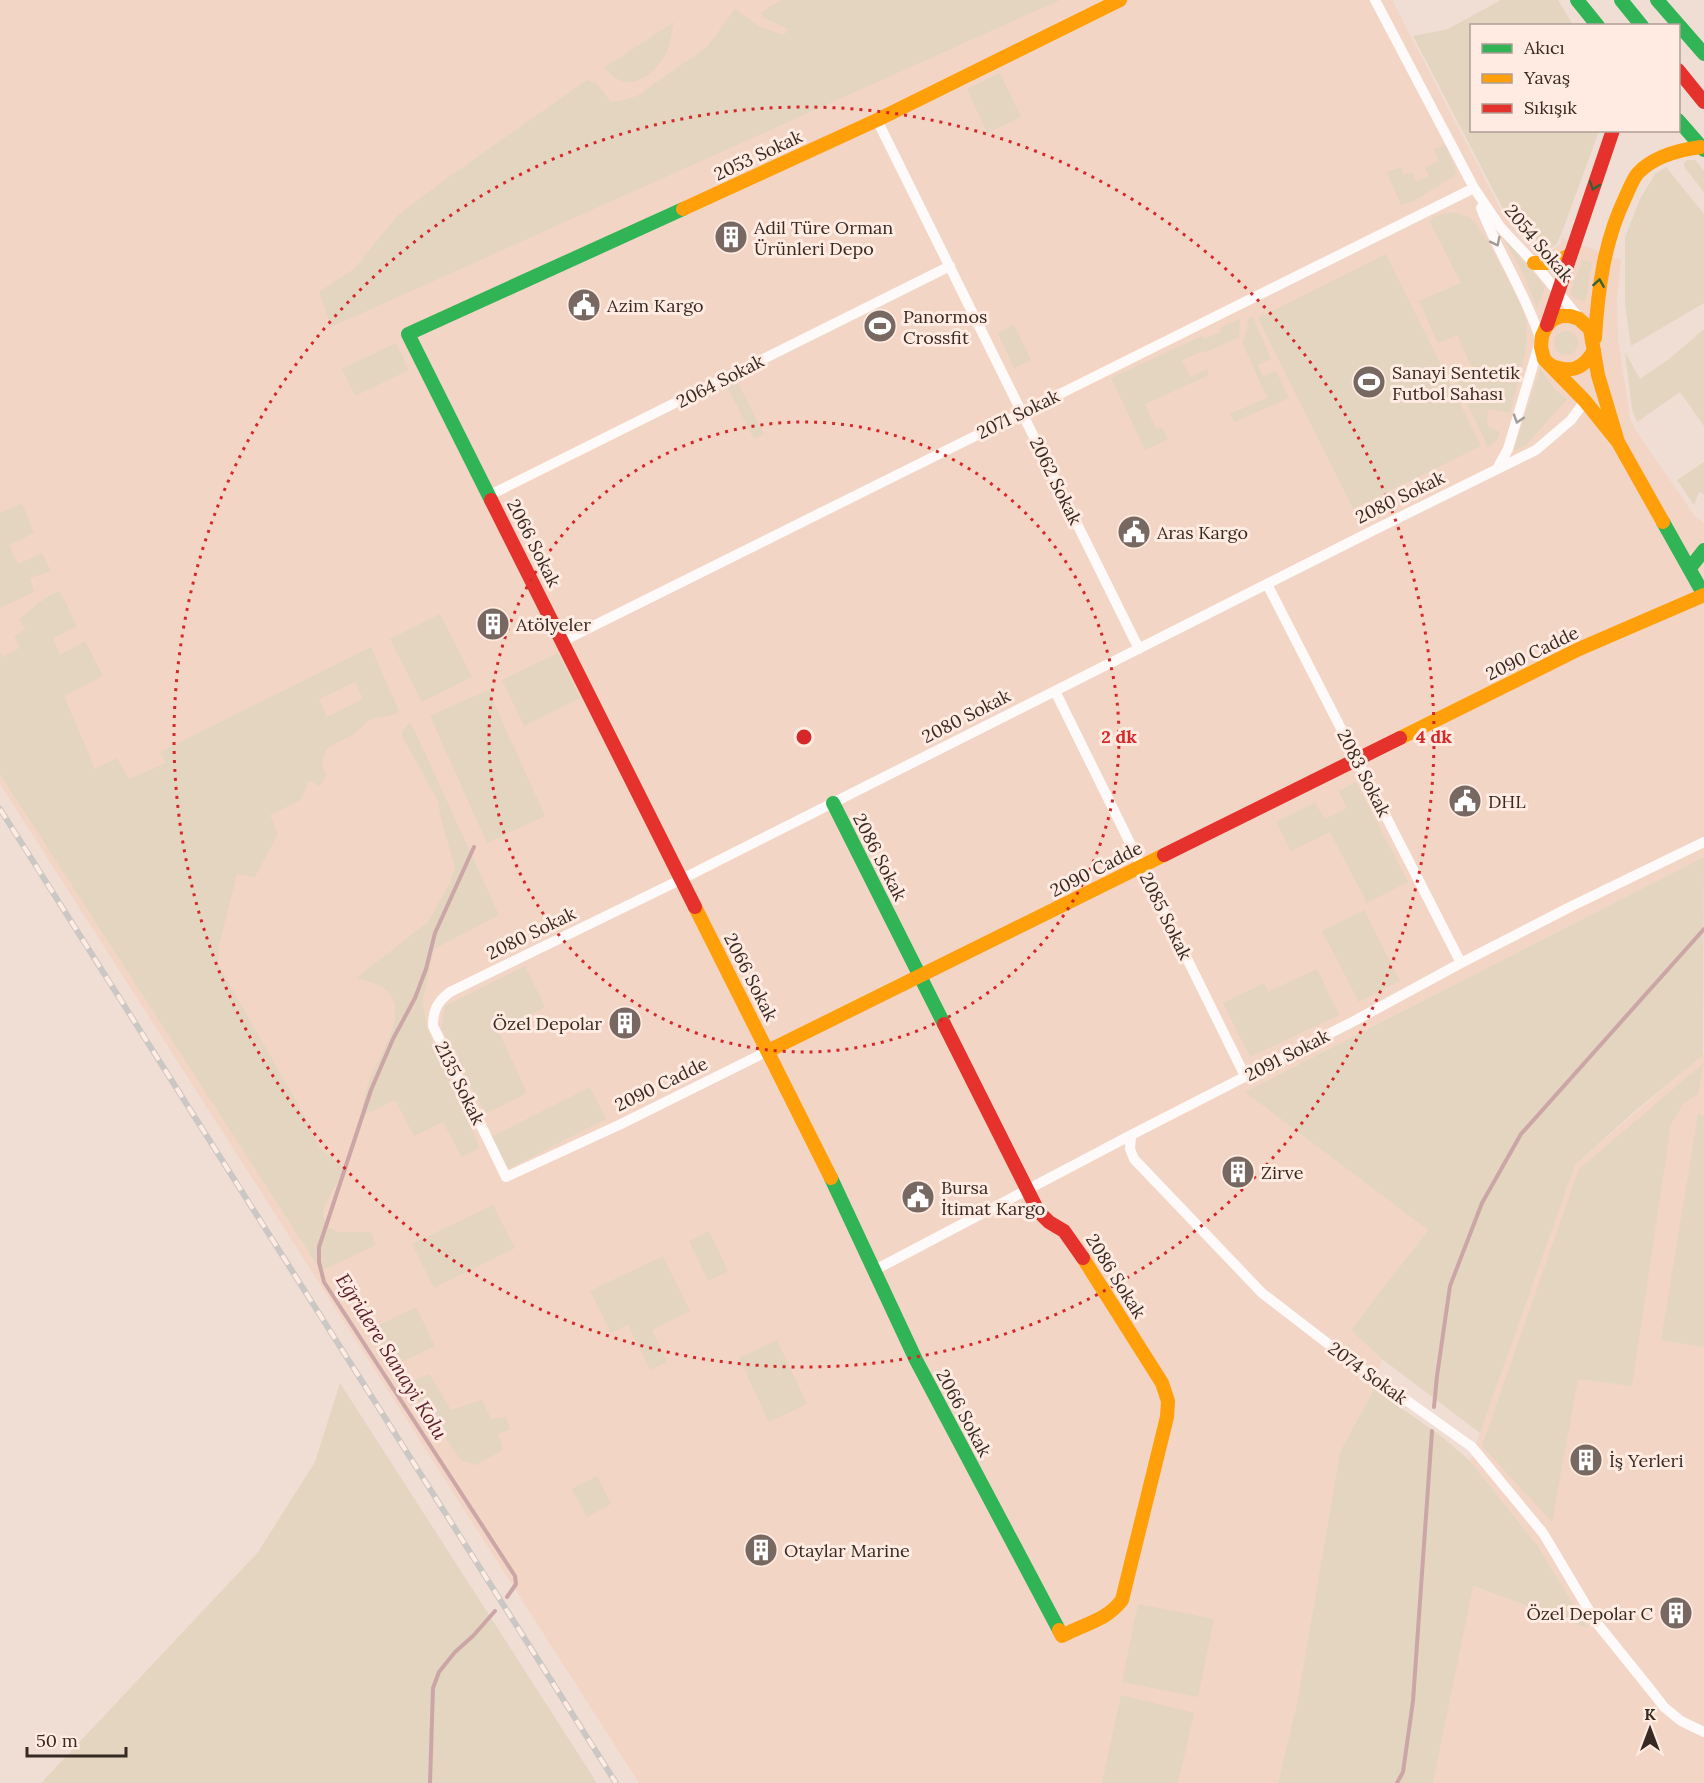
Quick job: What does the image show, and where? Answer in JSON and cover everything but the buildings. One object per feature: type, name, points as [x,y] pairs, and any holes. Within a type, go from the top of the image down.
[{"type":"main road","name":"2053 Sokak","points":[[408,334],[877,120],[1120,0]]},
{"type":"main road","points":[[1621,0],[1640,24]]},
{"type":"main road","points":[[1658,0],[1678,24]]},
{"type":"main road","points":[[1577,1],[1589,24]]},
{"type":"main road","points":[[1577,1],[1596,24]]},
{"type":"main road","points":[[1680,26],[1704,54]]},
{"type":"main road","points":[[1680,72],[1704,102]]},
{"type":"main road","points":[[1680,122],[1703,149]]},
{"type":"main road","points":[[1540,340],[1612,132]]},
{"type":"main road","points":[[1550,365],[1558,369],[1576,369],[1584,365],[1594,346],[1597,296],[1603,259],[1621,204],[1637,174],[1656,159],[1681,149],[1703,149]]},
{"type":"main road","points":[[1534,262],[1549,265],[1570,255]]},
{"type":"main road","points":[[1547,325],[1563,316],[1580,319]]},
{"type":"main road","name":"2054 Sokak","points":[[1580,319],[1593,332],[1599,379],[1618,442]]},
{"type":"main road","name":"2066 Sokak","points":[[408,334],[824,1163],[916,1360],[1062,1636]]},
{"type":"main road","name":"2054 Sokak","points":[[1540,340],[1544,359],[1585,401],[1618,442],[1704,595]]},
{"type":"main road","points":[[1585,401],[1599,379]]},
{"type":"main road","points":[[1690,568],[1704,550]]},
{"type":"main road","name":"2090 Cadde","points":[[768,1051],[1579,649],[1704,595]]},
{"type":"main road","name":"2086 Sokak","points":[[833,803],[1034,1203],[1043,1218],[1071,1239],[1162,1383],[1168,1401],[1167,1417],[1122,1600],[1116,1610],[1106,1618],[1062,1636]]},
{"type":"street","name":"2054 Sokak","points":[[1375,0],[1474,188],[1501,228],[1534,262],[1580,319]]},
{"type":"street","name":"2062 Sokak","points":[[877,120],[1139,649]]},
{"type":"street","name":"2054 Sokak","points":[[1474,188],[1490,230],[1529,306],[1540,340]]},
{"type":"street","name":"2071 Sokak","points":[[563,641],[1474,188]]},
{"type":"street","name":"2064 Sokak","points":[[490,495],[950,266]]},
{"type":"street","points":[[1496,470],[1508,449],[1540,340]]},
{"type":"street","name":"2080 Sokak","points":[[450,992],[682,879],[1536,450],[1570,420],[1585,401]]},
{"type":"street","name":"2083 Sokak","points":[[1267,584],[1461,963]]},
{"type":"street","name":"2085 Sokak","points":[[1055,691],[1245,1076]]},
{"type":"street","name":"2091 Sokak","points":[[873,1271],[1245,1076],[1359,1019],[1461,963],[1704,842]]},
{"type":"street","name":"2135 Sokak","points":[[450,992],[439,1001],[433,1013],[433,1026],[506,1177]]},
{"type":"street","name":"2090 Cadde","points":[[506,1177],[619,1125],[768,1051]]},
{"type":"street","name":"2074 Sokak","points":[[1131,1136],[1130,1149],[1134,1159],[1248,1280],[1340,1353],[1472,1447],[1543,1533],[1596,1622],[1664,1707],[1681,1721],[1704,1732]]},
{"type":"shaded area","points":[[0,0],[1392,0],[1501,210],[1524,242],[1542,249],[1554,249],[1562,238],[1621,260],[1617,298],[1618,339],[1630,418],[1636,431],[1695,516],[1704,523],[1704,857],[1245,1092],[1428,1230],[1352,1329],[1382,1359],[1374,1389],[1340,1452],[1297,1703],[1278,1783],[639,1783],[0,784]]},
{"type":"shaded area","points":[[781,0],[1060,0],[331,327],[319,292],[354,269],[397,216],[446,179],[587,80],[597,84],[610,101],[620,101],[637,96],[707,47],[735,9],[760,27],[784,35],[788,29],[766,19],[760,13]]},
{"type":"shaded area","points":[[1501,0],[1558,0],[1572,24],[1470,24],[1470,132],[1599,132],[1562,232],[1556,245],[1552,247],[1544,248],[1526,241],[1502,207],[1413,36],[1448,29]]},
{"type":"shaded area","points":[[674,22],[666,53],[657,67],[643,78],[627,82],[619,80],[604,68]]},
{"type":"shaded area","points":[[1000,73],[1021,117],[987,133],[967,89]]},
{"type":"shaded area","points":[[1445,145],[1457,174],[1414,201],[1401,205],[1387,172],[1401,167],[1404,175],[1412,172],[1416,182],[1429,176],[1425,168],[1439,161],[1434,149]]},
{"type":"shaded area","points":[[1687,160],[1695,160],[1704,171],[1704,192],[1685,168],[1684,163]]},
{"type":"shaded area","points":[[1666,167],[1704,214],[1704,303],[1631,346],[1625,304],[1625,237],[1640,199],[1655,174]]},
{"type":"shaded area","points":[[1453,212],[1469,217],[1487,240],[1521,305],[1526,321],[1525,354],[1510,413],[1488,409],[1487,423],[1490,428],[1500,432],[1495,443],[1488,447],[1456,380],[1474,373],[1457,335],[1438,343],[1419,301],[1461,283],[1430,222],[1434,216]]},
{"type":"shaded area","points":[[1502,231],[1524,263],[1545,286],[1537,308],[1525,277]]},
{"type":"shaded area","name":"Sanayi Sentetik Futbol Sahası","points":[[1386,254],[1481,446],[1353,509],[1258,318]]},
{"type":"shaded area","points":[[1582,260],[1592,263],[1586,299],[1582,301],[1570,293]]},
{"type":"shaded area","points":[[1253,317],[1271,359],[1258,365],[1263,376],[1276,371],[1289,398],[1234,422],[1230,414],[1267,398],[1242,342],[1247,331],[1248,319]]},
{"type":"shaded area","points":[[1240,319],[1239,337],[1182,360],[1190,377],[1207,369],[1209,375],[1145,404],[1156,429],[1162,427],[1168,439],[1145,450],[1111,378],[1202,336],[1204,339],[1221,332],[1220,328]]},
{"type":"shaded area","points":[[1014,325],[1031,360],[1014,368],[998,333]]},
{"type":"shaded area","points":[[1704,329],[1704,426],[1680,392],[1637,422],[1632,409],[1625,352],[1640,379],[1669,359]]},
{"type":"shaded area","points":[[1566,331],[1575,334],[1578,343],[1575,352],[1566,355],[1557,352],[1554,343],[1557,334]]},
{"type":"shaded area","points":[[396,343],[409,370],[355,396],[342,369]]},
{"type":"shaded area","points":[[1540,369],[1556,391],[1567,399],[1526,445],[1513,451]]},
{"type":"shaded area","points":[[737,381],[764,434],[754,439],[727,386]]},
{"type":"shaded area","points":[[1704,462],[1704,494],[1699,492],[1694,505],[1677,480]]},
{"type":"shaded area","points":[[22,503],[34,533],[9,545],[18,564],[42,553],[51,571],[30,578],[34,592],[0,608],[0,513]]},
{"type":"shaded area","points":[[60,591],[77,626],[53,638],[60,655],[85,641],[103,676],[64,696],[95,769],[117,758],[129,779],[166,763],[160,752],[371,647],[399,711],[393,715],[370,720],[353,734],[330,747],[324,754],[322,768],[327,774],[320,786],[309,780],[301,800],[270,815],[278,834],[255,877],[237,874],[219,945],[219,966],[299,1106],[320,1148],[344,1168],[324,1208],[323,1216],[329,1228],[338,1232],[371,1232],[376,1245],[321,1271],[0,774],[0,652],[3,657],[19,648],[14,636],[25,630],[19,619],[48,596]],"holes":[[[355,682],[363,699],[327,717],[319,699]]]},
{"type":"shaded area","points":[[440,614],[472,677],[422,702],[390,639]]},
{"type":"shaded area","points":[[558,653],[580,698],[524,726],[502,680]]},
{"type":"shaded area","points":[[488,690],[545,816],[487,843],[430,716]]},
{"type":"shaded area","points":[[408,724],[412,725],[499,915],[434,949],[423,999],[426,1026],[480,1148],[462,1157],[443,1122],[414,1136],[395,1100],[360,1117],[369,1081],[389,1038],[395,1014],[394,1004],[387,991],[374,983],[356,978],[428,922],[450,883],[455,868],[438,801],[402,736]]},
{"type":"shaded area","points":[[1356,782],[1408,882],[1367,903],[1330,832],[1291,851],[1276,822],[1315,803],[1325,819],[1347,808],[1339,791]]},
{"type":"shaded area","points":[[1704,857],[1703,1055],[1635,1111],[1575,1165],[1480,1433],[1382,1359],[1351,1330],[1428,1230],[1245,1092]]},
{"type":"shaded area","points":[[1364,910],[1400,981],[1359,1002],[1322,931]]},
{"type":"shaded area","points":[[525,966],[545,1007],[499,1032],[527,1093],[485,1114],[441,1028],[445,1006]]},
{"type":"shaded area","points":[[1317,969],[1339,1015],[1250,1057],[1223,1003],[1264,983],[1268,992]]},
{"type":"shaded area","points":[[1704,1053],[1704,1783],[1433,1783],[1472,1586],[1587,1627],[1537,1545],[1470,1461],[1575,1165]]},
{"type":"shaded area","points":[[1704,1063],[1698,1094],[1683,1104],[1671,1124],[1632,1386],[1578,1379],[1552,1522],[1482,1446],[1579,1169]]},
{"type":"shaded area","points":[[590,1087],[606,1119],[508,1169],[491,1137]]},
{"type":"shaded area","points":[[1698,1114],[1704,1115],[1704,1347],[1661,1340]]},
{"type":"shaded area","points":[[493,1205],[515,1248],[434,1288],[412,1244]]},
{"type":"shaded area","points":[[709,1231],[728,1271],[708,1281],[689,1241]]},
{"type":"shaded area","points":[[663,1256],[690,1311],[652,1330],[667,1362],[650,1370],[628,1325],[611,1333],[590,1291]]},
{"type":"shaded area","points":[[416,1307],[435,1346],[395,1365],[371,1329]]},
{"type":"shaded area","points":[[777,1340],[807,1404],[769,1422],[739,1358]]},
{"type":"shaded area","points":[[429,1374],[451,1410],[482,1400],[491,1419],[505,1417],[511,1429],[498,1434],[503,1450],[476,1465],[461,1460],[406,1384]]},
{"type":"shaded area","points":[[340,1383],[597,1783],[41,1783],[258,1552],[315,1462]]},
{"type":"shaded area","points":[[1374,1389],[1441,1436],[1470,1461],[1537,1545],[1588,1628],[1473,1586],[1433,1783],[1278,1783],[1297,1703],[1340,1452]]},
{"type":"shaded area","points":[[597,1476],[611,1504],[587,1517],[572,1489]]},
{"type":"shaded area","points":[[1138,1604],[1214,1619],[1198,1697],[1122,1682]]},
{"type":"shaded area","points":[[1121,1695],[1194,1713],[1178,1783],[1102,1783]]},
{"type":"waterway","name":"Eğridere Sanayi Kolu","points":[[474,847],[435,933],[426,969],[415,998],[393,1039],[371,1090],[319,1247],[319,1262],[324,1282],[515,1576],[516,1584],[507,1597]]},
{"type":"waterway","points":[[1434,1407],[1450,1286],[1482,1203],[1521,1134],[1704,929]]},
{"type":"waterway","points":[[1397,1783],[1403,1772],[1413,1701],[1432,1431]]},
{"type":"waterway","name":"Eğridere Sanayi Kolu","points":[[430,1783],[433,1688],[439,1672],[495,1611]]},
{"type":"railway","points":[[0,809],[616,1783]]},
{"type":"traffic: fast","points":[[1577,0],[1596,24]]},
{"type":"traffic: fast","points":[[1621,0],[1640,24]]},
{"type":"traffic: fast","points":[[1657,0],[1678,24]]},
{"type":"traffic: fast","points":[[1680,26],[1704,54]]},
{"type":"traffic: fast","points":[[1680,122],[1704,150]]},
{"type":"traffic: fast","points":[[491,500],[408,334],[683,209]]},
{"type":"traffic: fast","points":[[1663,522],[1704,595]]},
{"type":"traffic: fast","points":[[1690,568],[1704,550]]},
{"type":"traffic: fast","points":[[833,803],[944,1024]]},
{"type":"traffic: fast","points":[[831,1178],[916,1360],[1059,1630]]},
{"type":"traffic: slow","points":[[683,209],[877,120],[1120,0]]},
{"type":"traffic: slow","points":[[1595,338],[1600,284],[1607,249],[1618,215],[1634,179],[1644,167],[1659,158],[1701,147]]},
{"type":"traffic: slow","points":[[1534,263],[1553,263],[1570,255]]},
{"type":"traffic: slow","points":[[1618,442],[1598,375],[1590,329],[1579,319],[1570,316],[1561,316],[1552,320],[1542,336],[1541,347],[1544,359],[1585,401],[1618,442],[1663,522]]},
{"type":"traffic: slow","points":[[1550,365],[1564,369],[1576,368],[1586,362],[1594,350]]},
{"type":"traffic: slow","points":[[1400,738],[1579,649],[1704,595]]},
{"type":"traffic: slow","points":[[768,1051],[1164,855]]},
{"type":"traffic: slow","points":[[695,907],[831,1178]]},
{"type":"traffic: slow","points":[[1059,1630],[1062,1636],[1094,1621],[1109,1613],[1122,1600],[1167,1417],[1168,1401],[1162,1383],[1083,1258]]},
{"type":"traffic: jam","points":[[1680,72],[1704,102]]},
{"type":"traffic: jam","points":[[1547,325],[1612,132]]},
{"type":"traffic: jam","points":[[491,500],[695,907]]},
{"type":"traffic: jam","points":[[1164,855],[1400,738]]},
{"type":"traffic: jam","points":[[944,1024],[1038,1211],[1049,1222],[1064,1231],[1083,1258]]},
{"type":"place","name":"Adil Türe Orman Ürünleri Depo","points":[[731,237]]},
{"type":"place","name":"Azim Kargo","points":[[584,305]]},
{"type":"place","name":"Panormos Crossfit","points":[[880,326]]},
{"type":"place","name":"Sanayi Sentetik Futbol Sahası","points":[[1369,382]]},
{"type":"place","name":"Aras Kargo","points":[[1134,532]]},
{"type":"place","name":"Atölyeler","points":[[493,624]]},
{"type":"place","name":"DHL","points":[[1465,801]]},
{"type":"place","name":"Özel Depolar","points":[[625,1023]]},
{"type":"place","name":"Zirve","points":[[1238,1172]]},
{"type":"place","name":"Bursa İtimat Kargo","points":[[918,1197]]},
{"type":"place","name":"İş Yerleri","points":[[1586,1460]]},
{"type":"place","name":"Otaylar Marine","points":[[761,1550]]},
{"type":"place","name":"Özel Depolar C","points":[[1676,1613]]}]
